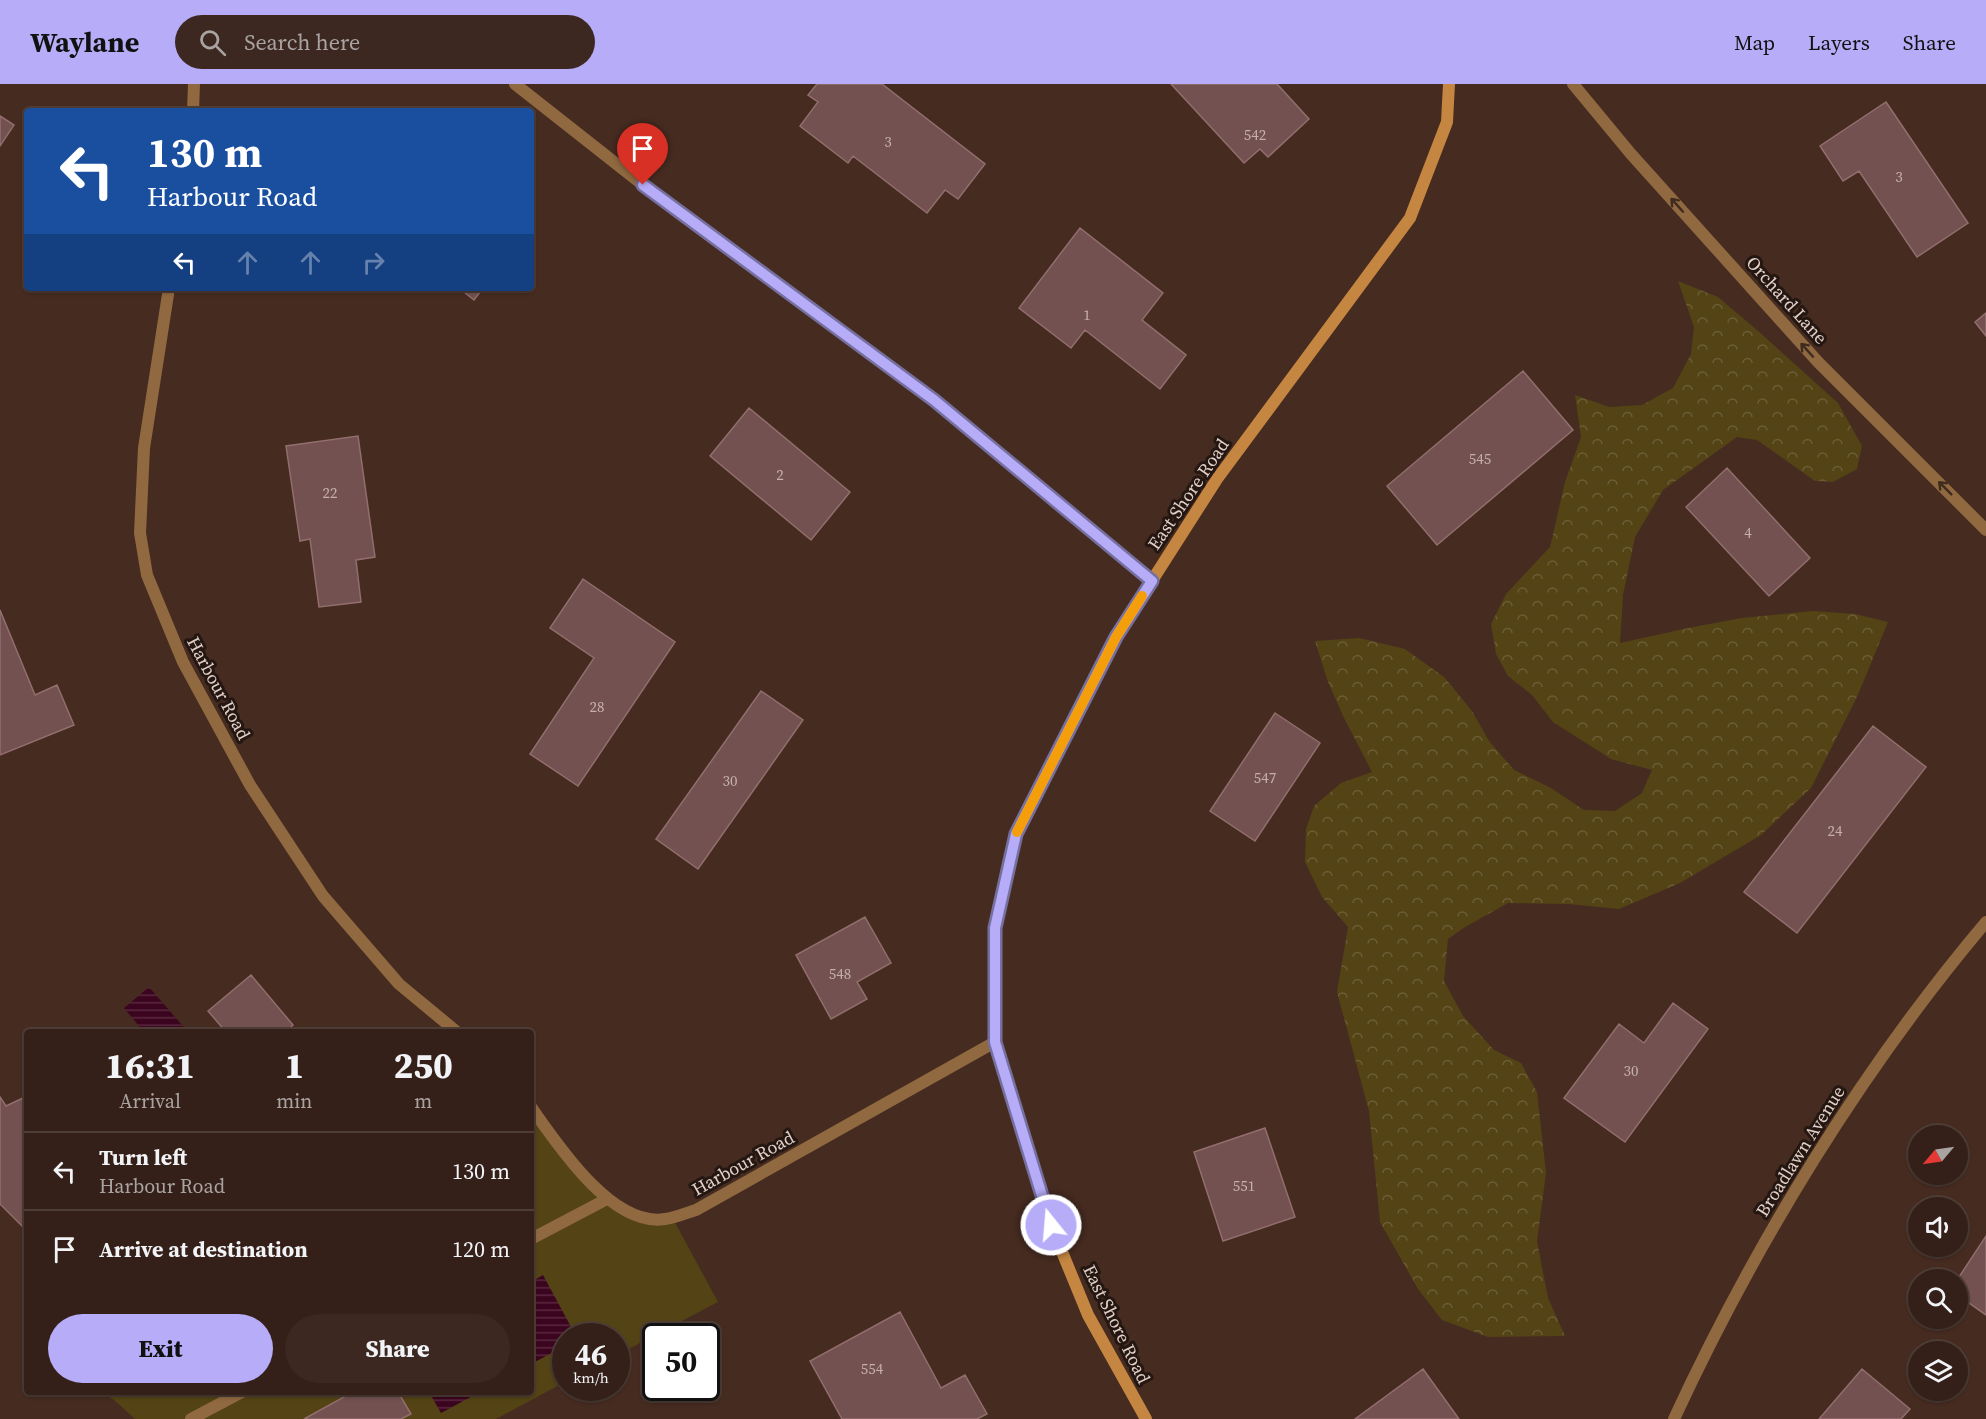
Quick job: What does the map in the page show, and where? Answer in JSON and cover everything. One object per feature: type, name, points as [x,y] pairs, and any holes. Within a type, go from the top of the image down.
[{"type":"main road","name":"East Shore Road","points":[[1146,1419],[1088,1315],[1051,1225],[995,1042],[995,928],[1016,834],[1116,637],[1217,478],[1410,218],[1447,122],[1449,84]]},
{"type":"street","points":[[193,108],[194,84]]},
{"type":"street","points":[[515,84],[680,214],[934,400],[1152,581]]},
{"type":"street","name":"Orchard Lane","points":[[1573,84],[1631,154],[1818,362],[1986,530]]},
{"type":"street","name":"Harbour Road","points":[[169,291],[144,448],[140,533],[147,575],[183,662],[256,794],[323,896],[399,984],[453,1029]]},
{"type":"street","name":"Broadlawn Avenue","points":[[1674,1419],[1710,1342],[1776,1223],[1817,1157],[1865,1081],[1986,922]]},
{"type":"street","name":"Harbour Road","points":[[534,1111],[577,1170],[607,1199],[640,1218],[664,1220],[696,1210],[995,1042]]},
{"type":"street","points":[[534,1237],[607,1199]]},
{"type":"street","points":[[191,1419],[236,1395]]},
{"type":"green space","points":[[1678,281],[1718,297],[1757,330],[1838,403],[1862,446],[1857,469],[1833,482],[1815,481],[1757,440],[1737,437],[1663,490],[1635,537],[1623,595],[1620,643],[1742,618],[1813,611],[1855,614],[1888,622],[1857,697],[1811,788],[1761,835],[1680,883],[1619,909],[1568,904],[1508,903],[1448,939],[1444,981],[1463,1016],[1494,1050],[1521,1063],[1537,1092],[1546,1173],[1537,1241],[1548,1298],[1565,1336],[1488,1337],[1442,1320],[1418,1289],[1380,1222],[1369,1111],[1337,992],[1348,927],[1322,897],[1305,862],[1306,829],[1314,806],[1341,783],[1372,772],[1328,682],[1315,641],[1359,638],[1405,649],[1444,677],[1472,711],[1489,741],[1514,770],[1551,788],[1584,810],[1615,811],[1642,793],[1652,770],[1611,759],[1553,722],[1532,695],[1508,676],[1496,654],[1491,624],[1506,594],[1550,547],[1565,482],[1581,437],[1575,395],[1609,407],[1642,405],[1673,388],[1691,354],[1694,327]]},
{"type":"green space","points":[[538,1116],[577,1170],[640,1218],[672,1217],[718,1302],[678,1323],[642,1323],[642,1342],[630,1348],[630,1323],[552,1323],[552,1389],[496,1419],[135,1419],[106,1395],[534,1395],[534,1118]]},
{"type":"shaded area","points":[[149,987],[185,1029],[142,1029],[124,1008]]},
{"type":"shaded area","points":[[543,1275],[569,1323],[552,1323],[552,1353],[534,1362],[534,1280]]},
{"type":"shaded area","points":[[431,1395],[474,1395],[441,1413]]},
{"type":"building","points":[[817,84],[882,84],[985,164],[958,199],[945,190],[927,213],[853,156],[848,163],[800,126],[818,102],[808,95]]},
{"type":"building","points":[[1171,84],[1277,84],[1309,119],[1268,157],[1260,149],[1244,163]]},
{"type":"building","points":[[1886,102],[1968,223],[1917,257],[1859,171],[1843,181],[1820,146]]},
{"type":"building","points":[[0,116],[14,125],[0,146]]},
{"type":"building","points":[[1080,228],[1163,293],[1142,320],[1186,355],[1160,389],[1085,330],[1071,348],[1019,308]]},
{"type":"building","points":[[463,291],[481,291],[474,300]]},
{"type":"building","points":[[1986,313],[1986,336],[1975,322]]},
{"type":"building","points":[[1523,371],[1573,430],[1437,545],[1387,486]]},
{"type":"building","points":[[749,408],[850,492],[811,540],[710,456]]},
{"type":"building","points":[[358,436],[375,557],[356,560],[361,602],[319,607],[310,539],[300,541],[286,446]]},
{"type":"building","points":[[1727,468],[1810,558],[1769,596],[1686,507]]},
{"type":"building","points":[[583,579],[675,642],[578,786],[530,754],[594,658],[550,628]]},
{"type":"building","points":[[0,610],[35,695],[57,685],[74,725],[0,755]]},
{"type":"building","points":[[761,691],[803,720],[698,869],[656,839]]},
{"type":"building","points":[[1275,713],[1320,743],[1255,841],[1210,811]]},
{"type":"building","points":[[1873,726],[1926,767],[1797,933],[1744,892]]},
{"type":"building","points":[[865,917],[891,963],[857,982],[867,999],[831,1019],[796,955]]},
{"type":"building","points":[[251,975],[293,1025],[289,1029],[223,1029],[208,1011]]},
{"type":"building","points":[[1673,1003],[1708,1029],[1625,1142],[1564,1098],[1619,1024],[1644,1043]]},
{"type":"building","points":[[0,1097],[6,1106],[23,1098],[23,1227],[0,1204]]},
{"type":"building","points":[[1265,1128],[1295,1217],[1223,1241],[1194,1152]]},
{"type":"building","points":[[1986,1236],[1986,1315],[1968,1302],[1968,1269],[1964,1269]]},
{"type":"building","points":[[900,1312],[941,1388],[965,1375],[987,1414],[977,1419],[842,1419],[810,1361]]},
{"type":"building","points":[[1423,1369],[1459,1419],[1355,1419]]},
{"type":"building","points":[[1862,1369],[1910,1409],[1901,1419],[1819,1419]]},
{"type":"building","points":[[348,1395],[400,1395],[411,1414],[401,1419],[304,1419]]},
{"type":"slow traffic","points":[[1017,832],[1116,637],[1142,596]]},
{"type":"route","points":[[643,185],[934,400],[1152,581],[1116,637],[1016,834],[995,928],[995,1042],[1051,1225]]}]
